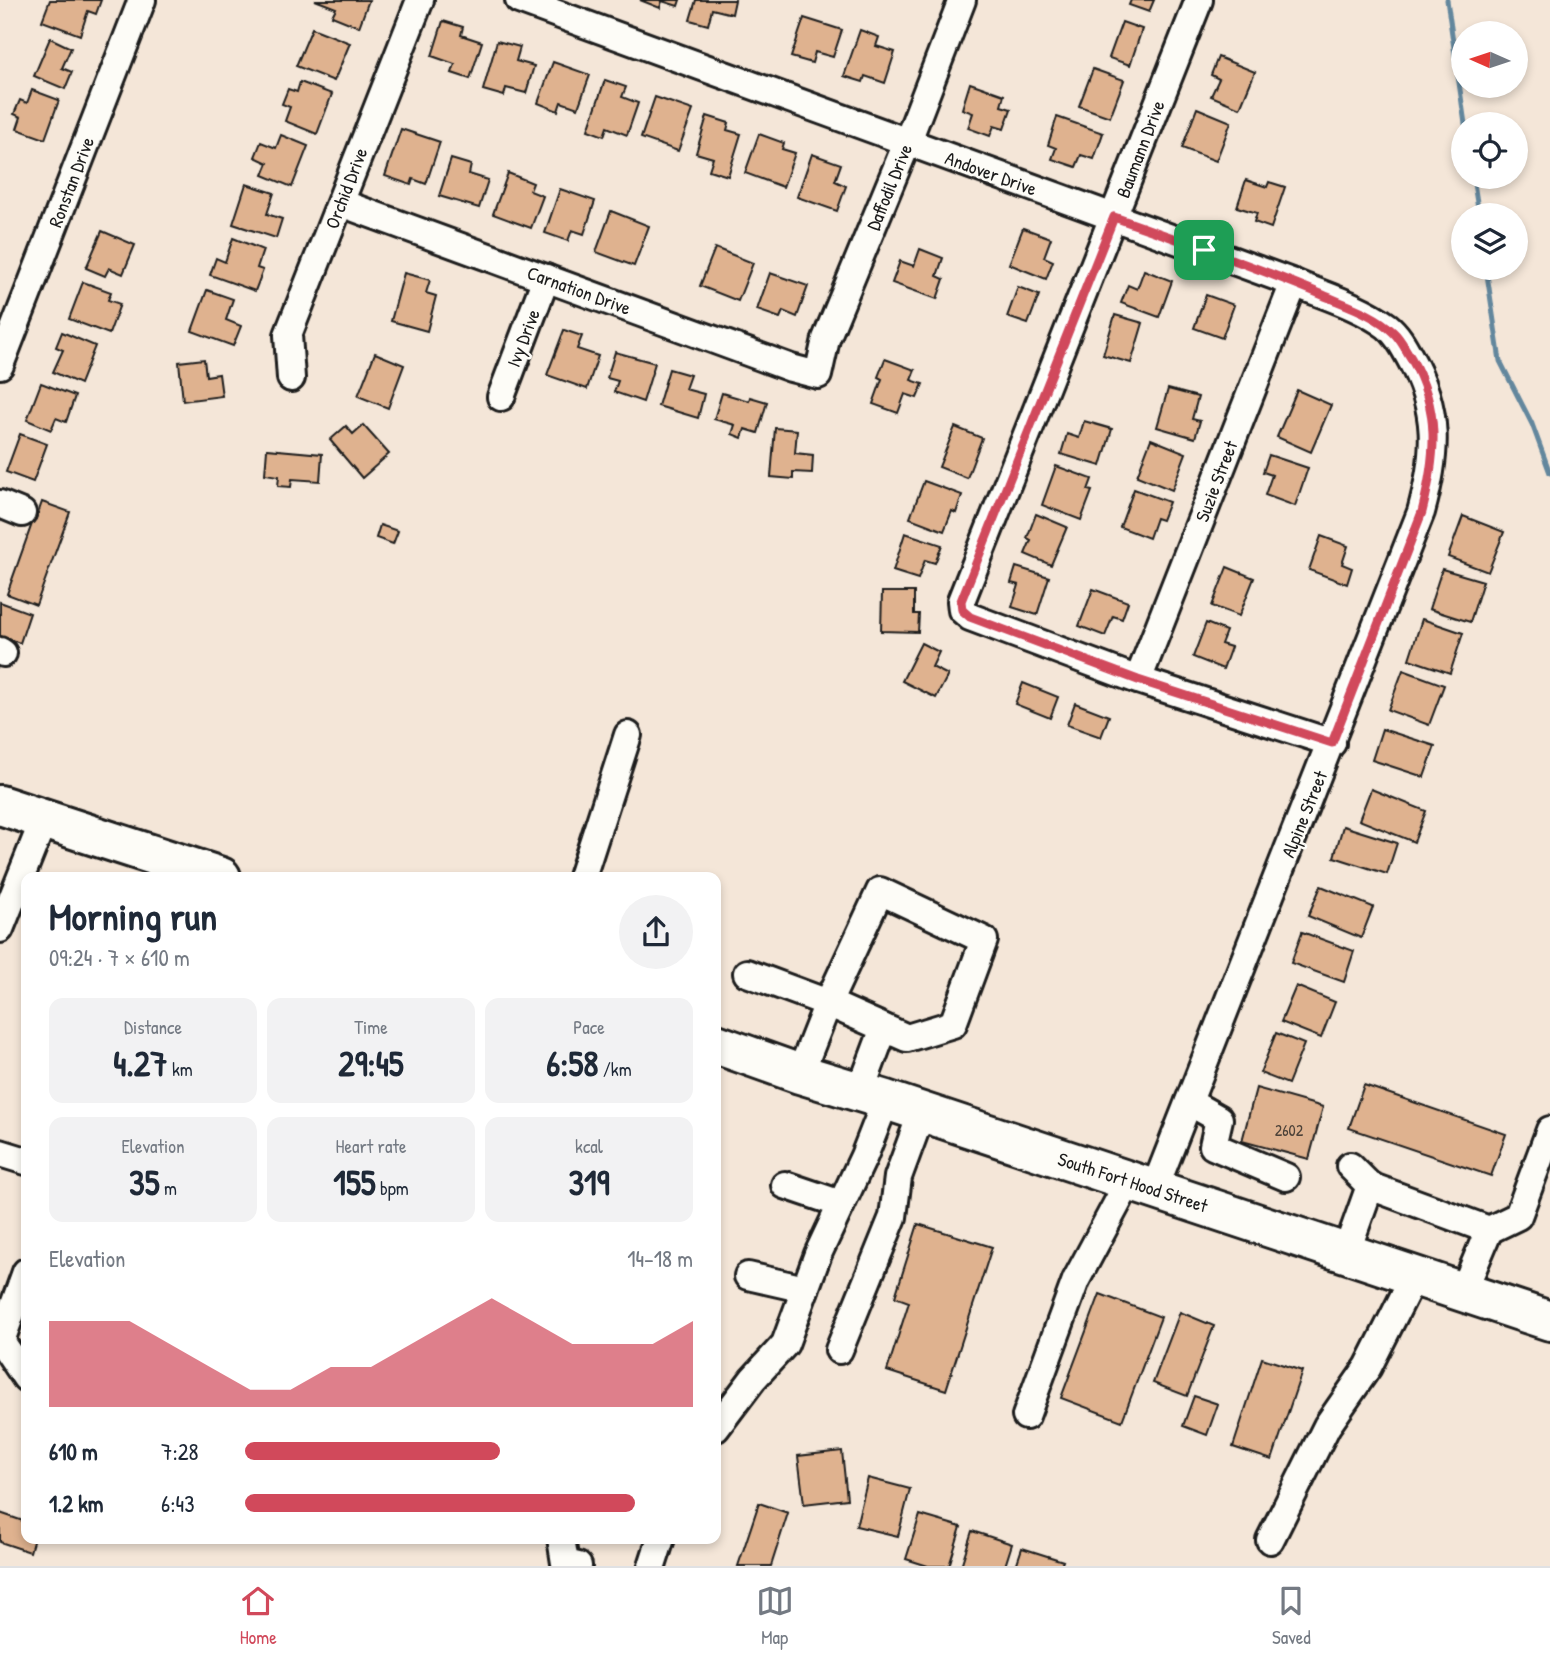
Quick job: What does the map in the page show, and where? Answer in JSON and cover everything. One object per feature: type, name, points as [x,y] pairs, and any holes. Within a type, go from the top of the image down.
[{"type":"highway","points":[[0,805],[197,872]]},
{"type":"highway","name":"South Fort Hood Street","points":[[721,1046],[1550,1321]]},
{"type":"street","name":"Ronstan Drive","points":[[0,365],[142,0]]},
{"type":"street","name":"Orchid Drive","points":[[291,378],[288,335],[420,0]]},
{"type":"street","name":"Andover Drive","points":[[519,0],[1294,283],[1360,310],[1394,333],[1415,366],[1427,392]]},
{"type":"street","name":"Daffodil Drive","points":[[818,375],[826,339],[907,143],[962,0]]},
{"type":"street","name":"Baumann Drive","points":[[1138,680],[970,617],[962,610],[961,601],[1199,0]]},
{"type":"street","name":"Carnation Drive","points":[[341,203],[791,368],[818,375]]},
{"type":"street","name":"Ivy Drive","points":[[501,397],[546,278]]},
{"type":"street","name":"Suzie Street","points":[[1138,680],[1294,283]]},
{"type":"street","name":"Alpine Street","points":[[1026,1416],[1076,1280],[1142,1185],[1189,1102],[1332,743],[1422,512],[1431,475],[1434,428],[1427,392]]},
{"type":"street","points":[[1138,680],[1332,743]]},
{"type":"street","points":[[584,872],[628,735]]},
{"type":"street","points":[[23,872],[44,819]]},
{"type":"street","points":[[0,929],[21,876]]},
{"type":"street","points":[[747,972],[828,1003],[907,1038],[953,1024],[984,940],[880,891],[828,1003],[800,1074]]},
{"type":"street","points":[[721,1421],[753,1379],[785,1344],[818,1254],[864,1156],[884,1028]]},
{"type":"street","points":[[1189,1102],[1219,1119],[1213,1146],[1286,1177]]},
{"type":"street","points":[[839,1350],[893,1217],[898,1177],[922,1112]]},
{"type":"street","points":[[1464,1292],[1489,1230],[1518,1216],[1550,1130]]},
{"type":"street","points":[[0,1153],[21,1159]]},
{"type":"street","points":[[1350,1166],[1370,1186],[1489,1230]]},
{"type":"street","points":[[785,1185],[841,1204]]},
{"type":"street","points":[[1346,1253],[1370,1186]]},
{"type":"street","points":[[748,1276],[805,1289]]},
{"type":"street","points":[[1270,1540],[1327,1426],[1368,1367],[1414,1276]]},
{"type":"street","points":[[21,1290],[9,1333],[21,1365]]},
{"type":"street","points":[[562,1544],[565,1563],[578,1566]]},
{"type":"street","points":[[652,1566],[658,1544]]},
{"type":"building","points":[[50,0],[101,0],[96,14],[88,11],[80,35],[42,21]]},
{"type":"building","points":[[315,0],[369,0],[359,27],[332,16],[336,8]]},
{"type":"building","points":[[640,0],[680,0],[678,6],[662,1],[660,8]]},
{"type":"building","points":[[696,0],[735,0],[732,14],[712,9],[708,25],[690,20]]},
{"type":"building","points":[[1131,0],[1154,0],[1149,12],[1129,5]]},
{"type":"building","points":[[804,18],[842,30],[833,57],[815,52],[812,63],[791,57]]},
{"type":"building","points":[[443,21],[463,27],[461,35],[482,42],[470,79],[452,73],[455,64],[432,56]]},
{"type":"building","points":[[1122,22],[1142,29],[1130,65],[1109,58]]},
{"type":"building","points":[[312,28],[350,43],[334,81],[296,66]]},
{"type":"building","points":[[860,30],[879,37],[876,46],[895,52],[885,83],[865,76],[863,82],[844,76]]},
{"type":"building","points":[[50,38],[71,48],[62,68],[72,72],[65,89],[34,76]]},
{"type":"building","points":[[497,41],[520,47],[516,61],[534,66],[526,93],[506,88],[504,96],[483,90]]},
{"type":"building","points":[[1218,57],[1255,72],[1240,108],[1211,96],[1219,79],[1211,75]]},
{"type":"building","points":[[553,62],[590,75],[578,108],[561,102],[558,111],[538,103]]},
{"type":"building","points":[[1093,69],[1124,80],[1110,117],[1079,106]]},
{"type":"building","points":[[605,80],[626,87],[622,97],[638,103],[627,135],[607,127],[604,136],[588,130]]},
{"type":"building","points":[[300,82],[332,94],[317,134],[285,121],[290,107],[282,104],[288,89],[297,92]]},
{"type":"building","points":[[970,83],[1004,95],[1001,106],[1011,109],[1004,129],[994,126],[990,136],[968,128],[973,113],[962,109]]},
{"type":"building","points":[[32,90],[59,100],[45,139],[17,129],[21,117],[14,114],[20,100],[27,103]]},
{"type":"building","points":[[655,97],[693,110],[678,151],[641,138]]},
{"type":"building","points":[[1197,108],[1231,122],[1216,161],[1182,148]]},
{"type":"building","points":[[707,116],[729,123],[727,130],[741,134],[728,176],[709,170],[713,158],[696,153]]},
{"type":"building","points":[[1057,117],[1103,133],[1094,159],[1081,155],[1076,167],[1052,159],[1056,148],[1048,145]]},
{"type":"building","points":[[401,129],[440,142],[426,184],[413,179],[411,185],[385,176]]},
{"type":"building","points":[[759,134],[784,143],[782,149],[795,153],[783,187],[745,173]]},
{"type":"building","points":[[281,135],[308,146],[292,187],[263,175],[268,163],[255,157],[261,142],[276,148]]},
{"type":"building","points":[[812,154],[841,164],[835,181],[846,186],[837,211],[797,197]]},
{"type":"building","points":[[451,159],[471,165],[469,174],[488,180],[479,208],[439,196]]},
{"type":"building","points":[[508,173],[533,183],[530,191],[543,196],[531,228],[493,214]]},
{"type":"building","points":[[1246,180],[1267,187],[1269,182],[1285,187],[1271,228],[1254,222],[1257,213],[1237,207]]},
{"type":"building","points":[[246,184],[274,193],[267,214],[282,219],[276,238],[233,224]]},
{"type":"building","points":[[560,189],[595,201],[584,234],[572,230],[568,241],[545,233]]},
{"type":"building","points":[[611,211],[649,226],[634,266],[596,252]]},
{"type":"building","points":[[1023,228],[1051,238],[1044,257],[1053,261],[1046,279],[1009,264]]},
{"type":"building","points":[[102,231],[135,245],[123,274],[109,268],[105,276],[86,268]]},
{"type":"building","points":[[233,238],[263,250],[257,268],[263,270],[255,291],[210,275],[216,258],[225,262]]},
{"type":"building","points":[[715,248],[753,263],[738,301],[700,286]]},
{"type":"building","points":[[920,249],[943,258],[937,276],[944,279],[937,299],[892,283],[900,261],[914,266]]},
{"type":"building","points":[[1144,270],[1172,281],[1159,317],[1121,303],[1128,285],[1137,289]]},
{"type":"building","points":[[404,273],[430,280],[426,293],[436,296],[427,331],[391,321]]},
{"type":"building","points":[[770,273],[808,286],[797,317],[783,311],[780,318],[757,310]]},
{"type":"building","points":[[83,282],[111,292],[108,300],[120,304],[109,334],[69,319]]},
{"type":"building","points":[[1018,287],[1039,295],[1028,324],[1007,317]]},
{"type":"building","points":[[207,290],[233,299],[226,320],[241,326],[233,346],[192,331]]},
{"type":"building","points":[[1206,295],[1234,305],[1222,338],[1194,328]]},
{"type":"building","points":[[1115,315],[1143,323],[1131,363],[1103,355]]},
{"type":"building","points":[[564,330],[582,336],[577,349],[598,356],[587,389],[547,375]]},
{"type":"building","points":[[62,332],[95,346],[80,384],[53,372],[63,350],[56,347]]},
{"type":"building","points":[[615,352],[655,363],[643,402],[614,392],[618,381],[607,378]]},
{"type":"building","points":[[375,353],[404,365],[388,408],[358,396]]},
{"type":"building","points":[[204,359],[206,376],[219,374],[222,396],[183,401],[179,362]]},
{"type":"building","points":[[885,359],[915,370],[911,380],[923,384],[917,398],[905,394],[898,413],[873,404],[882,379],[878,377]]},
{"type":"building","points":[[669,369],[690,375],[685,389],[704,394],[698,418],[658,406]]},
{"type":"building","points":[[41,383],[75,396],[66,422],[56,418],[51,430],[27,420]]},
{"type":"building","points":[[1168,389],[1198,397],[1192,419],[1200,421],[1195,438],[1157,427]]},
{"type":"building","points":[[1297,390],[1331,405],[1311,452],[1277,437]]},
{"type":"building","points":[[722,393],[749,401],[750,397],[767,402],[758,433],[745,429],[742,438],[732,434],[735,425],[714,419]]},
{"type":"building","points":[[1084,421],[1112,429],[1101,466],[1061,454],[1067,434],[1079,438]]},
{"type":"building","points":[[363,425],[389,454],[362,478],[330,440],[346,426],[353,434]]},
{"type":"building","points":[[955,427],[982,438],[967,478],[939,467]]},
{"type":"building","points":[[775,428],[797,430],[795,453],[813,455],[812,473],[793,472],[793,479],[771,477]]},
{"type":"building","points":[[20,434],[47,444],[33,482],[6,472]]},
{"type":"building","points":[[1151,439],[1186,453],[1172,490],[1137,476]]},
{"type":"building","points":[[267,449],[322,454],[320,481],[292,479],[291,487],[278,486],[279,476],[265,474]]},
{"type":"building","points":[[1269,455],[1308,468],[1295,506],[1265,495],[1272,475],[1263,472]]},
{"type":"building","points":[[1056,466],[1092,479],[1088,490],[1092,491],[1081,520],[1042,505]]},
{"type":"building","points":[[924,481],[962,495],[956,513],[952,511],[944,531],[910,518]]},
{"type":"building","points":[[1134,489],[1169,502],[1162,520],[1156,518],[1149,538],[1120,527]]},
{"type":"building","points":[[42,502],[70,512],[36,605],[7,594]]},
{"type":"building","points":[[1036,514],[1067,527],[1051,565],[1025,554],[1031,540],[1027,538]]},
{"type":"building","points":[[1463,516],[1504,532],[1488,572],[1448,557]]},
{"type":"building","points":[[380,525],[398,531],[393,544],[376,538]]},
{"type":"building","points":[[905,533],[942,545],[935,563],[925,560],[918,579],[893,571]]},
{"type":"building","points":[[1321,536],[1348,546],[1342,564],[1352,568],[1347,584],[1309,570]]},
{"type":"building","points":[[1016,567],[1049,577],[1037,615],[1012,607],[1019,585],[1011,583]]},
{"type":"building","points":[[1227,567],[1254,578],[1239,616],[1212,606]]},
{"type":"building","points":[[1442,569],[1483,581],[1470,622],[1429,609]]},
{"type":"building","points":[[1093,589],[1128,602],[1122,619],[1113,616],[1105,636],[1079,626]]},
{"type":"building","points":[[882,592],[914,592],[914,614],[919,614],[918,632],[881,631]]},
{"type":"building","points":[[0,602],[30,613],[20,643],[0,636]]},
{"type":"building","points":[[1422,619],[1463,633],[1450,673],[1409,659]]},
{"type":"building","points":[[1206,623],[1226,631],[1221,644],[1231,647],[1223,669],[1193,657]]},
{"type":"building","points":[[921,643],[939,652],[932,667],[948,675],[936,698],[902,681]]},
{"type":"building","points":[[1403,670],[1444,685],[1429,725],[1388,710]]},
{"type":"building","points":[[1023,683],[1058,697],[1050,718],[1015,704]]},
{"type":"building","points":[[1075,703],[1109,716],[1101,737],[1067,725]]},
{"type":"building","points":[[1382,729],[1435,746],[1424,777],[1372,760]]},
{"type":"building","points":[[1371,789],[1426,811],[1414,842],[1359,820]]},
{"type":"building","points":[[1343,826],[1397,843],[1387,874],[1334,857]]},
{"type":"building","points":[[1321,886],[1373,907],[1361,938],[1308,916]]},
{"type":"building","points":[[1302,932],[1354,951],[1344,982],[1291,963]]},
{"type":"building","points":[[1296,986],[1335,1002],[1321,1038],[1281,1022]]},
{"type":"building","points":[[1276,1033],[1304,1044],[1288,1084],[1260,1073]]},
{"type":"building","points":[[1364,1085],[1506,1134],[1491,1176],[1349,1128]]},
{"type":"building","points":[[1256,1088],[1323,1107],[1309,1159],[1242,1141]]},
{"type":"building","points":[[918,1224],[992,1247],[946,1390],[887,1371],[909,1302],[895,1297]]},
{"type":"building","points":[[1100,1294],[1161,1317],[1122,1421],[1061,1398]]},
{"type":"building","points":[[1180,1312],[1214,1326],[1187,1396],[1153,1383]]},
{"type":"building","points":[[1262,1358],[1302,1371],[1272,1460],[1233,1447]]},
{"type":"building","points":[[1194,1396],[1218,1404],[1207,1435],[1183,1426]]},
{"type":"building","points":[[842,1451],[847,1499],[804,1504],[798,1456]]},
{"type":"building","points":[[868,1478],[910,1489],[898,1536],[856,1526]]},
{"type":"building","points":[[759,1503],[788,1513],[771,1566],[738,1566]]},
{"type":"building","points":[[0,1513],[21,1520],[21,1544],[32,1544],[30,1552],[0,1542]]},
{"type":"building","points":[[920,1515],[961,1527],[949,1566],[928,1566],[906,1559]]},
{"type":"building","points":[[972,1531],[1012,1544],[1005,1566],[961,1566]]},
{"type":"building","points":[[1022,1548],[1063,1561],[1061,1566],[1016,1566]]},
{"type":"waterway","points":[[1447,0],[1463,112]]},
{"type":"waterway","points":[[1475,189],[1477,203]]},
{"type":"waterway","points":[[1488,280],[1500,361],[1532,424],[1550,473]]},
{"type":"route","points":[[1114,217],[1204,250],[1360,310],[1385,325],[1402,343],[1428,396],[1434,428],[1431,475],[1422,512],[1332,743],[1138,680],[970,617],[962,610],[961,601],[1114,217]]}]
